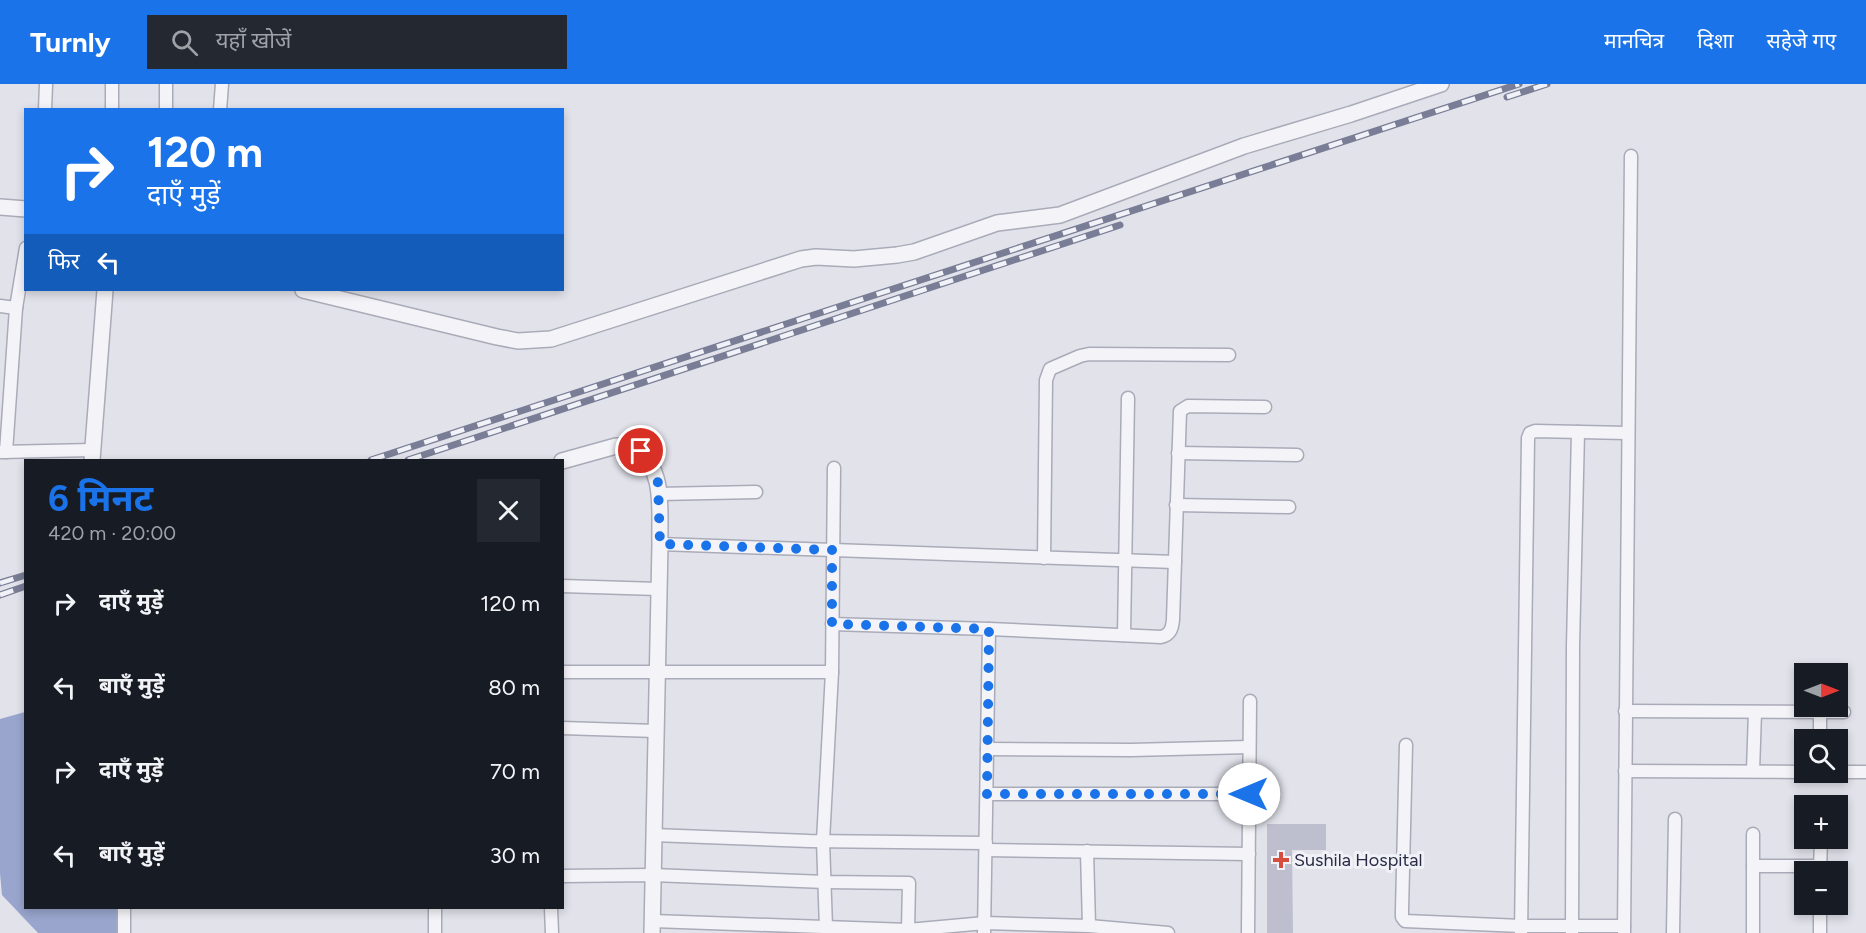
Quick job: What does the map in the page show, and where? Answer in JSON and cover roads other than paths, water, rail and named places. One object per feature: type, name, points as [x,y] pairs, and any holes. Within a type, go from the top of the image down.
[{"type":"street","points":[[45,108],[46,84]]},
{"type":"street","points":[[112,84],[112,108]]},
{"type":"street","points":[[166,84],[166,108]]},
{"type":"street","points":[[220,108],[222,84]]},
{"type":"street","points":[[307,291],[497,337],[518,341],[551,339],[801,259],[816,257],[854,259],[897,255],[914,252],[998,223],[1060,215],[1244,146],[1441,84]]},
{"type":"street","points":[[1406,746],[1402,917],[1405,921],[1521,929],[1624,929],[1631,156]]},
{"type":"street","points":[[0,207],[24,209]]},
{"type":"street","points":[[24,260],[16,308],[3,452],[92,455],[105,291]]},
{"type":"street","points":[[0,306],[16,308]]},
{"type":"street","points":[[1044,558],[1046,380],[1050,369],[1089,354],[1229,355]]},
{"type":"street","points":[[1124,635],[1128,398]]},
{"type":"street","points":[[832,624],[1167,636],[1173,620],[1180,411],[1188,406],[1265,408]]},
{"type":"street","points":[[1521,929],[1528,438],[1530,433],[1535,431],[1627,433]]},
{"type":"street","points":[[1572,929],[1573,646],[1578,432]]},
{"type":"street","points":[[564,461],[616,446],[635,446],[655,471],[659,494],[660,544],[653,927],[908,930],[1089,926],[1168,933]]},
{"type":"street","points":[[1178,453],[1297,455]]},
{"type":"street","points":[[826,928],[823,841],[832,672],[834,468]]},
{"type":"street","points":[[659,494],[756,492]]},
{"type":"street","points":[[1176,505],[1289,507]]},
{"type":"street","points":[[660,544],[1174,562]]},
{"type":"street","points":[[564,586],[658,589]]},
{"type":"street","points":[[985,928],[989,629]]},
{"type":"street","points":[[564,672],[832,672]]},
{"type":"street","points":[[1248,933],[1250,701]]},
{"type":"street","points":[[1625,711],[1794,712]]},
{"type":"street","points":[[1753,771],[1755,712]]},
{"type":"street","points":[[564,728],[656,730]]},
{"type":"street","points":[[987,749],[1131,750],[1249,747]]},
{"type":"street","points":[[1625,771],[1794,772]]},
{"type":"street","points":[[1848,772],[1866,772]]},
{"type":"street","points":[[987,794],[1249,794]]},
{"type":"street","points":[[1673,933],[1675,819]]},
{"type":"street","points":[[1753,933],[1754,834]]},
{"type":"street","points":[[653,835],[1087,851],[1249,854]]},
{"type":"street","points":[[1087,851],[1089,926]]},
{"type":"street","points":[[1753,866],[1794,868]]},
{"type":"street","points":[[564,876],[653,875],[909,883],[908,930]]},
{"type":"street","points":[[124,909],[124,933]]},
{"type":"street","points":[[435,909],[435,933]]},
{"type":"street","points":[[551,909],[552,933]]},
{"type":"street","points":[[1820,915],[1820,933]]},
{"type":"water","points":[[24,712],[24,909],[124,909],[123,933],[38,933],[2,895],[0,719]]},
{"type":"railway","points":[[374,459],[1519,84]]},
{"type":"railway","points":[[1507,97],[1547,84]]},
{"type":"railway","points":[[411,459],[1120,225]]},
{"type":"railway","points":[[0,583],[24,576]]},
{"type":"railway","points":[[0,595],[24,587]]},
{"type":"place","name":"Sushila Hospital","points":[[1281,860]]}]
